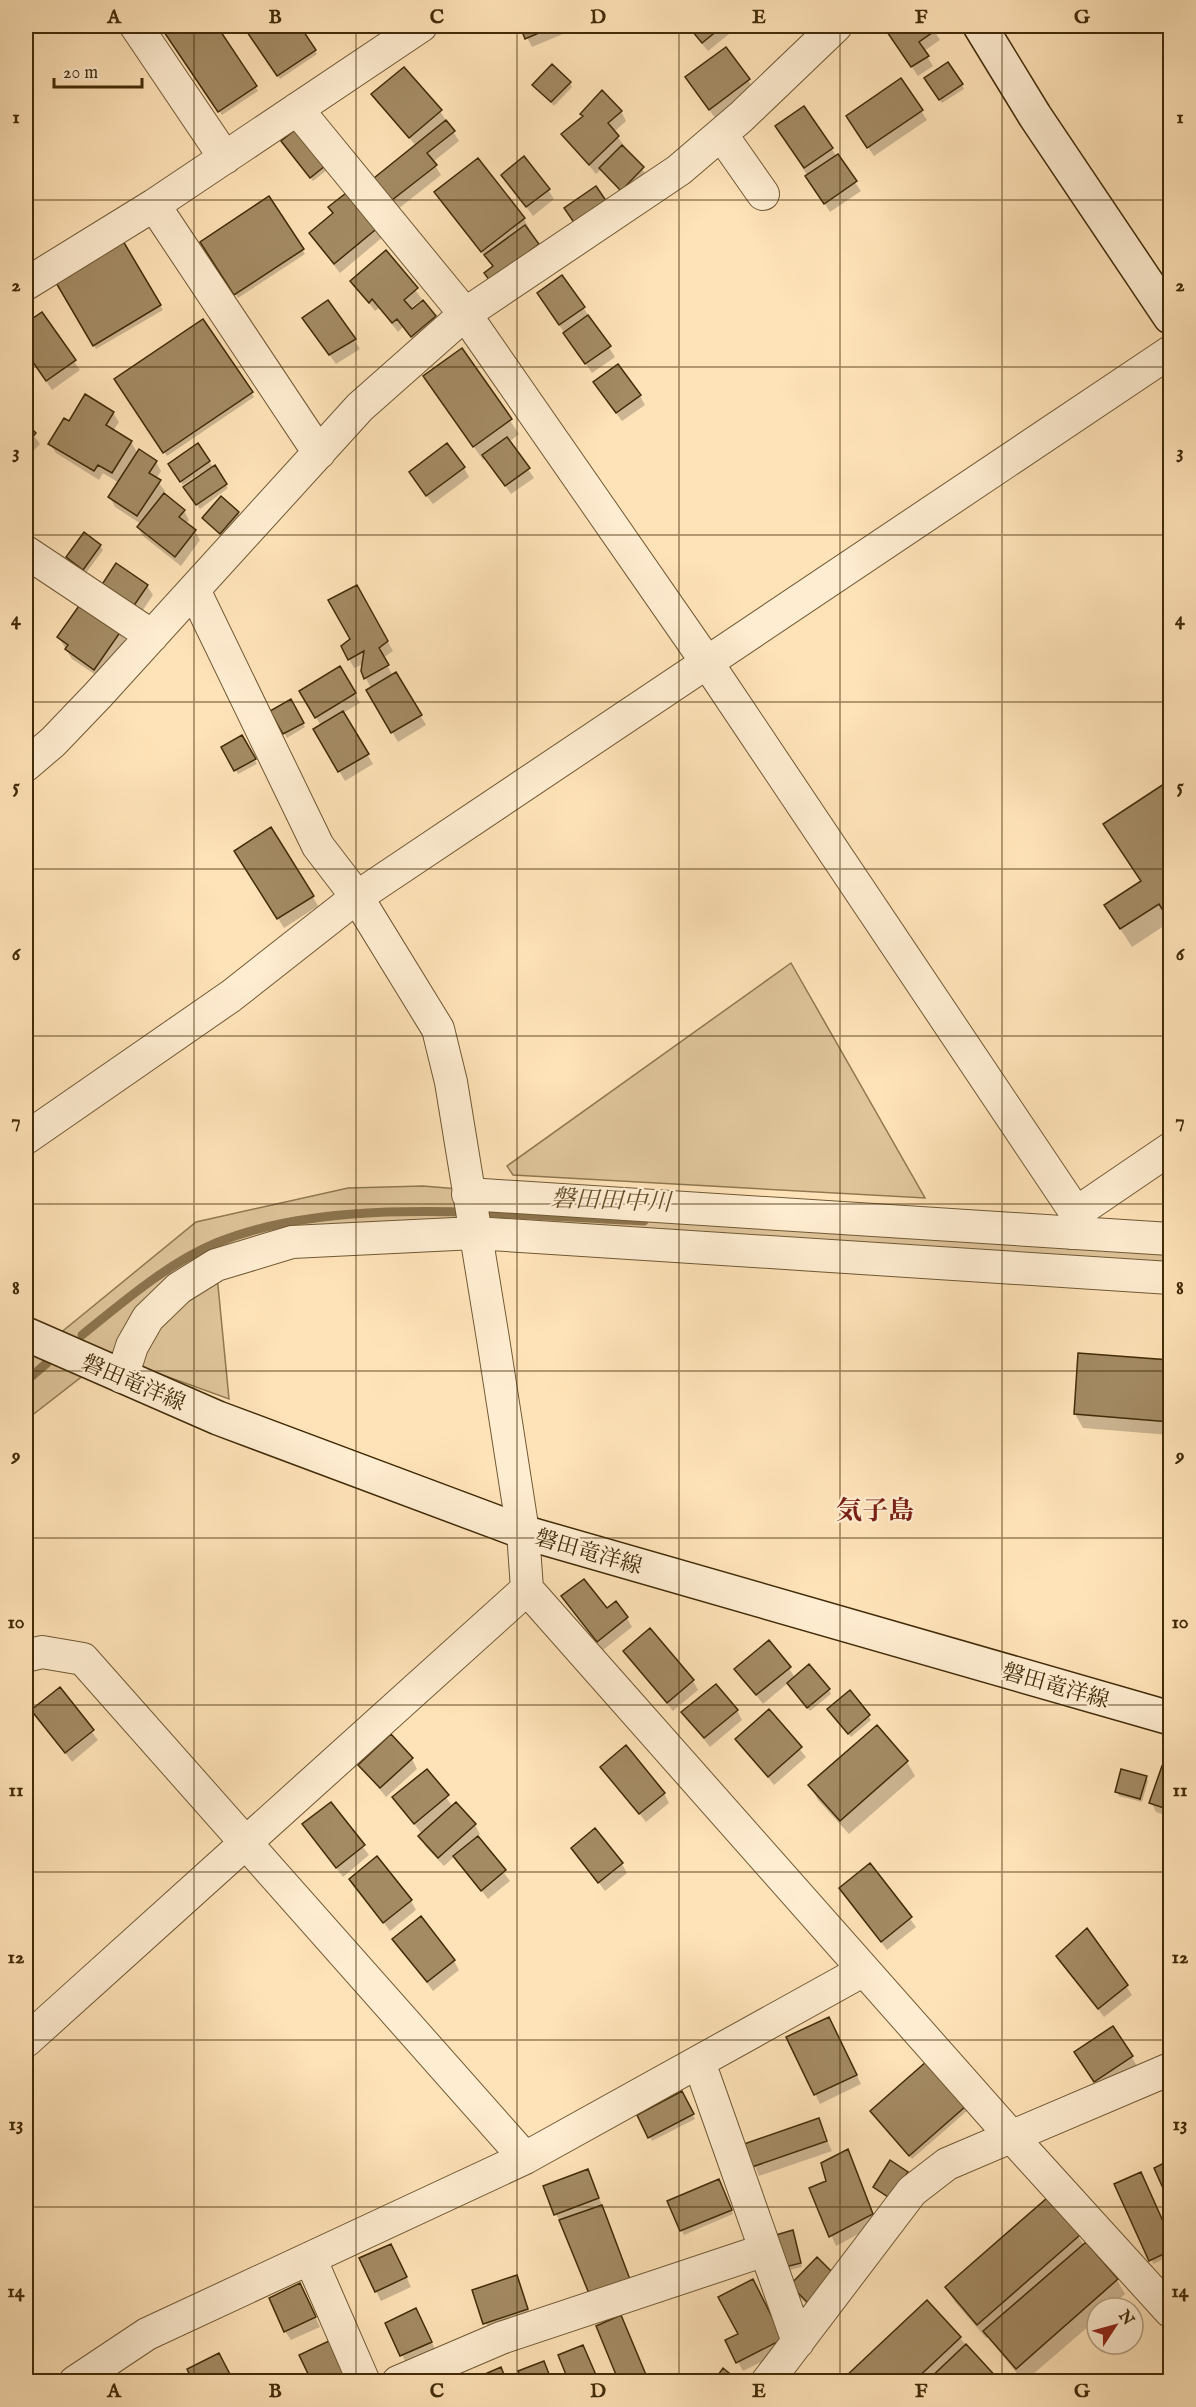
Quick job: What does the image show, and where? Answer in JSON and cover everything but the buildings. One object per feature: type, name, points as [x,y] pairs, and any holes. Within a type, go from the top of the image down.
[{"type":"main road","points":[[980,26],[1035,116],[1170,317]]},
{"type":"main road","name":"磐田竜洋線","points":[[26,1334],[218,1418],[523,1532],[1170,1718]]},
{"type":"street","points":[[136,26],[225,158]]},
{"type":"street","points":[[26,285],[154,205],[421,26]]},
{"type":"street","points":[[26,765],[53,742],[152,636],[360,407],[465,314],[679,170],[721,134],[836,26]]},
{"type":"street","points":[[297,109],[465,314],[708,664],[1073,1223]]},
{"type":"street","points":[[721,134],[763,194]]},
{"type":"street","points":[[154,205],[319,453]]},
{"type":"street","points":[[26,1138],[231,996],[357,897],[708,664],[1170,352]]},
{"type":"street","points":[[26,552],[152,636]]},
{"type":"street","points":[[194,590],[318,846],[357,897],[438,1029],[451,1082],[523,1532],[527,1589],[1011,2136],[1170,2311]]},
{"type":"street","points":[[1073,1223],[1170,1149]]},
{"type":"street","points":[[468,1194],[1073,1223],[1170,1239]]},
{"type":"street","points":[[122,1377],[132,1346],[148,1318],[179,1288],[216,1265],[292,1242],[475,1233],[1170,1278]]},
{"type":"street","points":[[26,2041],[246,1840],[527,1589]]},
{"type":"street","points":[[26,1656],[42,1652],[83,1659],[246,1840],[525,2158]]},
{"type":"street","points":[[75,2382],[147,2334],[525,2158],[864,1970]]},
{"type":"street","points":[[699,2062],[798,2342]]},
{"type":"street","points":[[767,2382],[912,2191],[947,2164],[1170,2069]]},
{"type":"street","points":[[398,2382],[501,2338],[765,2250]]},
{"type":"street","points":[[310,2258],[364,2382]]},
{"type":"shaded area","points":[[791,963],[925,1198],[513,1175],[507,1166]]},
{"type":"shaded area","points":[[423,1186],[683,1208],[1170,1239],[1170,1278],[525,1226],[216,1265],[229,1399],[127,1362],[84,1375],[26,1420],[26,1361],[196,1222],[348,1188]]},
{"type":"waterway","name":"磐田田中川","points":[[82,1335],[146,1284],[181,1261],[216,1243],[264,1227],[316,1218],[427,1211],[644,1221]]},
{"type":"waterway","name":"磐田田中川","points":[[26,1381],[47,1363]]},
{"type":"district","name":"気子島","points":[[875,1510]]}]
